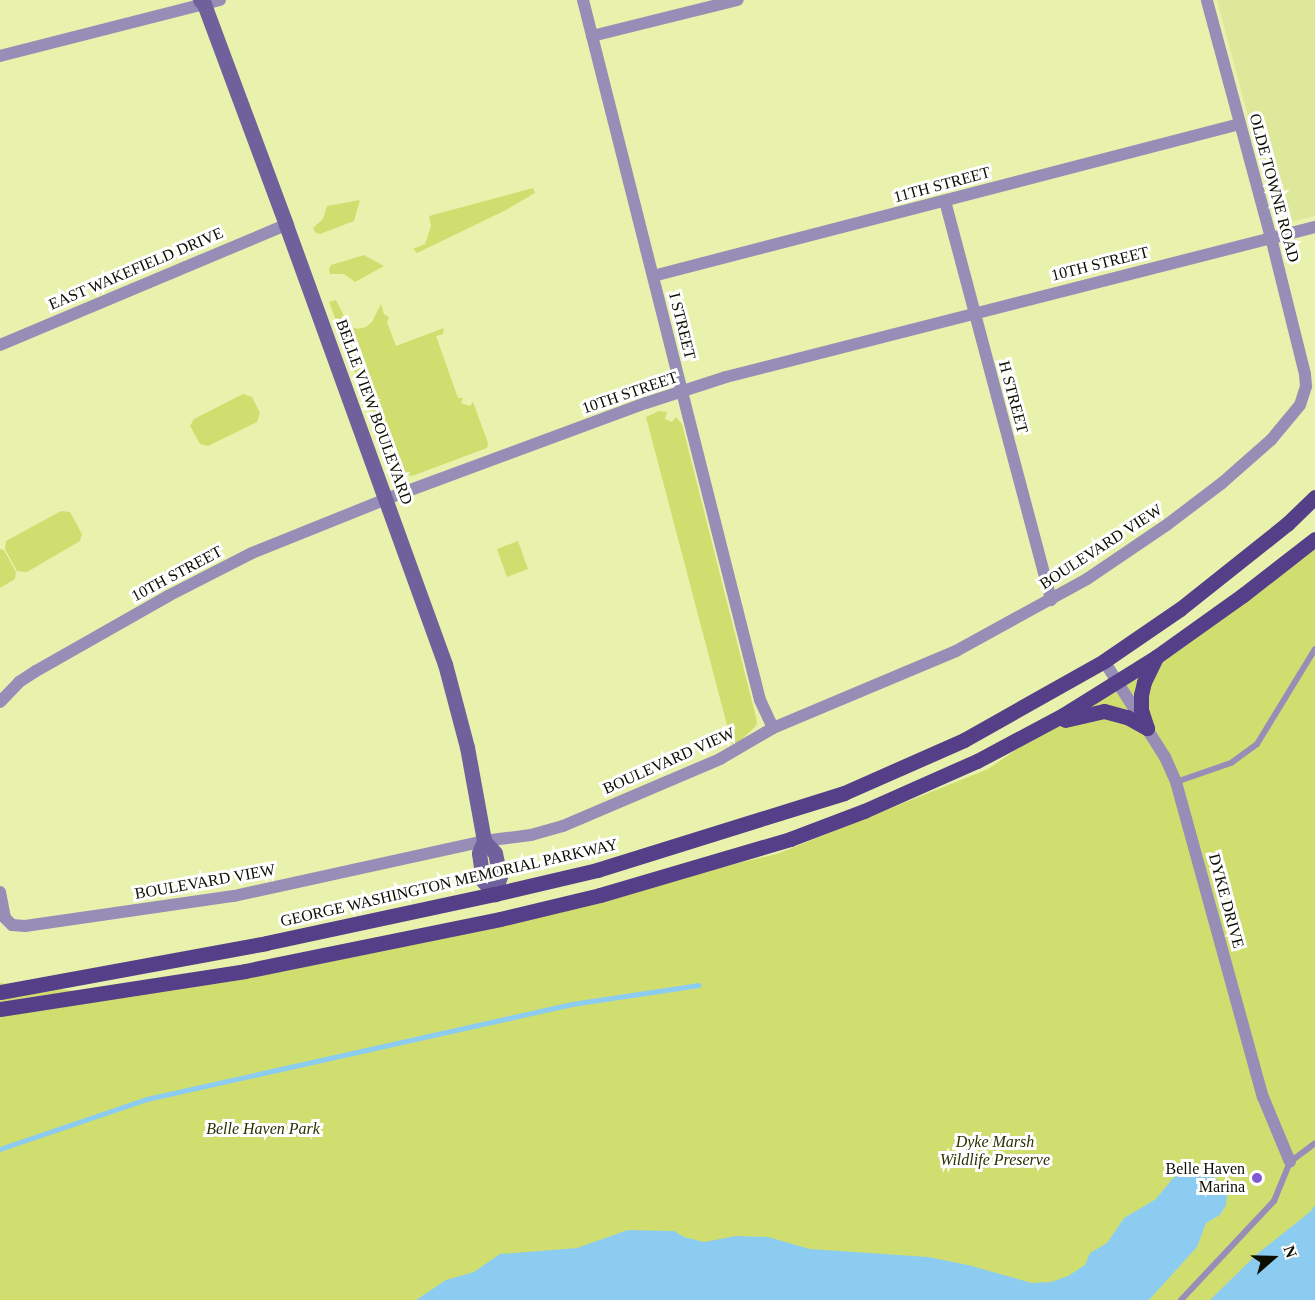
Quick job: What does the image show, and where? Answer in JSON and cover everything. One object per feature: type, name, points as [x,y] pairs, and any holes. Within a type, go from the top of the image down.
[{"type":"main road","name":"BELLE VIEW BOULEVARD","points":[[203,1],[387,499],[445,664],[468,747],[484,841],[495,853],[500,876],[495,894]]},
{"type":"main road","name":"GEORGE WASHINGTON MEMORIAL PARKWAY","points":[[0,992],[266,943],[597,870],[844,793],[964,740],[1104,661],[1180,609],[1287,524],[1315,497]]},
{"type":"main road","points":[[0,1009],[244,971],[529,912],[643,884],[790,839],[938,779],[1036,730],[1156,657],[1251,590],[1315,539]]},
{"type":"main road","points":[[1147,728],[1141,709],[1141,695],[1144,682],[1156,657]]},
{"type":"main road","points":[[1036,730],[1078,715],[1104,711],[1127,717],[1147,728]]},
{"type":"main road","points":[[445,930],[486,909],[495,894],[510,906],[529,912]]},
{"type":"street","points":[[0,56],[203,1],[220,0]]},
{"type":"street","name":"I STREET","points":[[583,0],[760,700],[774,728]]},
{"type":"street","points":[[592,36],[738,0]]},
{"type":"street","name":"OLDE TOWNE ROAD","points":[[1207,0],[1271,238],[1306,386]]},
{"type":"street","name":"11TH STREET","points":[[653,276],[1240,124]]},
{"type":"street","name":"H STREET","points":[[945,201],[1051,600]]},
{"type":"street","name":"EAST WAKEFIELD DRIVE","points":[[0,345],[286,225]]},
{"type":"street","name":"10TH STREET","points":[[0,702],[19,682],[36,671],[203,578],[292,536],[387,499],[682,392],[726,377],[1315,227]]},
{"type":"street","name":"BOULEVARD VIEW","points":[[0,894],[5,918],[12,926],[26,926],[234,896],[484,841],[531,835],[562,826],[720,759],[774,728],[956,651],[1051,600],[1131,550],[1222,483],[1288,422],[1300,405],[1306,386]]},
{"type":"street","name":"DYKE DRIVE","points":[[1104,661],[1147,728],[1176,782],[1263,1097],[1290,1162]]},
{"type":"lane","points":[[1176,782],[1231,762],[1257,744],[1315,649]]},
{"type":"lane","points":[[1181,1300],[1274,1201],[1290,1162],[1314,1142]]},
{"type":"shaded area","points":[[1217,0],[1315,0],[1315,216],[1294,221],[1275,217]]},
{"type":"green space","points":[[533,188],[535,193],[506,210],[417,253],[413,249],[425,244],[431,226],[429,216]]},
{"type":"green space","points":[[360,200],[354,221],[320,234],[316,233],[313,228],[323,219],[327,206]]},
{"type":"green space","points":[[364,255],[384,266],[355,282],[344,274],[330,274],[331,265]]},
{"type":"green space","points":[[336,300],[349,326],[358,329],[372,322],[381,304],[384,314],[389,317],[387,322],[396,346],[444,328],[443,334],[436,336],[458,398],[463,398],[461,403],[470,406],[473,402],[488,443],[487,448],[412,476],[394,471],[389,464],[329,302]]},
{"type":"green space","points":[[243,394],[252,397],[260,413],[257,422],[208,446],[200,444],[190,426],[194,419]]},
{"type":"green space","points":[[659,411],[667,412],[665,419],[672,422],[676,417],[682,424],[756,717],[757,724],[753,729],[739,742],[732,744],[646,417]]},
{"type":"green space","points":[[61,511],[70,512],[82,534],[80,541],[27,572],[17,571],[5,549],[6,541]]},
{"type":"green space","name":"Belle Haven Park","points":[[1315,539],[1315,1300],[0,1300],[0,983],[105,994],[500,919],[777,854],[988,769],[1116,682]]},
{"type":"green space","points":[[518,541],[528,569],[507,577],[497,549]]},
{"type":"green space","points":[[0,549],[4,550],[16,572],[15,579],[0,588]]},
{"type":"water","points":[[1201,1167],[1221,1183],[1227,1195],[1226,1205],[1220,1215],[1206,1223],[1197,1247],[1149,1300],[416,1300],[446,1280],[474,1272],[500,1254],[577,1248],[628,1230],[674,1231],[684,1237],[704,1242],[736,1236],[768,1237],[810,1249],[928,1257],[968,1265],[1032,1283],[1051,1282],[1068,1276],[1085,1265],[1090,1253],[1107,1243],[1124,1218],[1156,1199],[1173,1178],[1187,1170]]},
{"type":"water","points":[[1315,1205],[1315,1300],[1210,1300],[1257,1254],[1311,1211]]},
{"type":"waterway","points":[[0,1149],[147,1099],[572,1004],[699,985]]},
{"type":"place","name":"Belle Haven Marina","points":[[1257,1178]]},
{"type":"park label","name":"Dyke Marsh Wildlife Preserve","points":[[995,1151]]}]
